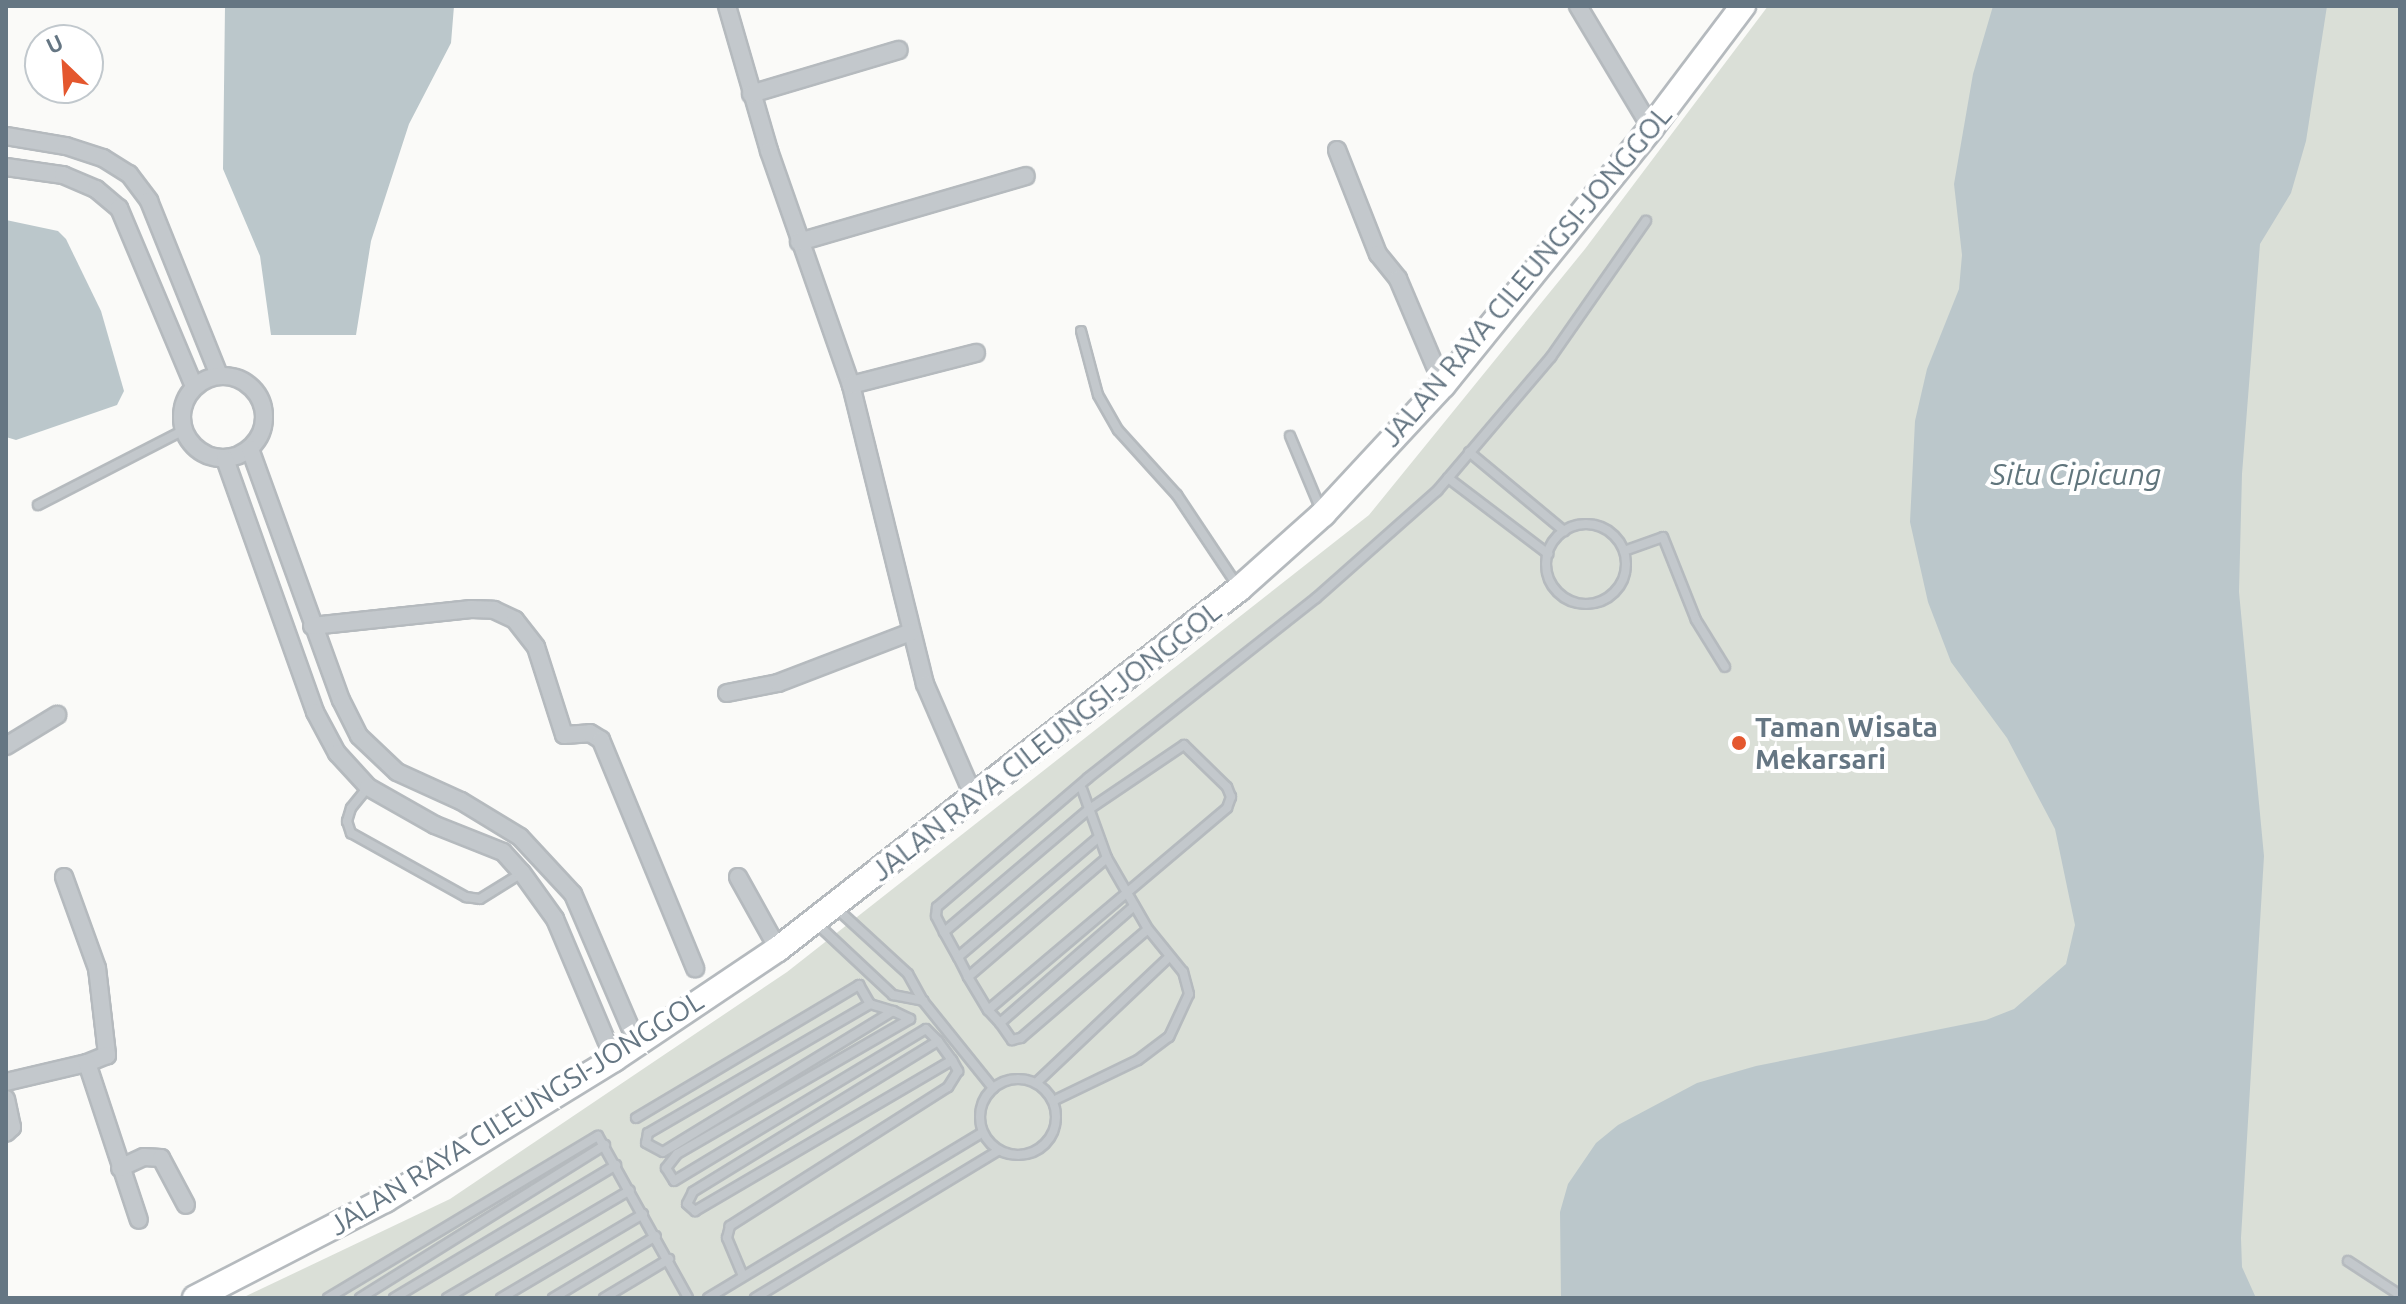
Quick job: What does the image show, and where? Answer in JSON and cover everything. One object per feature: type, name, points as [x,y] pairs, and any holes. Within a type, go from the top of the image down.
[{"type":"main road","name":"JALAN RAYA CILEUNGSI-JONGGOL","points":[[202,1296],[385,1200],[614,1059],[778,949],[1239,589],[1323,514],[1443,385],[1651,128],[1743,6]]},
{"type":"street","points":[[727,6],[751,94],[799,242],[851,385],[893,539],[911,632],[940,724],[974,797]]},
{"type":"street","points":[[1578,6],[1651,128]]},
{"type":"street","points":[[751,94],[899,50]]},
{"type":"street","points":[[6,136],[66,146],[103,158],[129,174],[149,201],[219,375]]},
{"type":"street","points":[[1337,150],[1378,254],[1398,279],[1443,385]]},
{"type":"street","points":[[6,167],[63,175],[96,189],[119,208],[194,386]]},
{"type":"street","points":[[799,242],[1026,176]]},
{"type":"street","points":[[851,385],[976,353]]},
{"type":"street","points":[[219,375],[245,380],[262,400],[264,427],[250,449],[225,459],[205,455],[189,442],[184,430],[183,403],[194,386],[219,375]]},
{"type":"street","points":[[250,449],[312,626],[359,736],[397,772],[461,801],[520,837],[573,894],[637,1043]]},
{"type":"street","points":[[225,459],[315,712],[337,753],[368,787],[435,825],[503,852],[555,919],[614,1059]]},
{"type":"street","points":[[312,626],[471,609],[494,610],[515,620],[536,647],[564,735],[590,733],[601,740],[695,968]]},
{"type":"street","points":[[727,693],[778,683],[911,632]]},
{"type":"street","points":[[6,746],[57,715]]},
{"type":"street","points":[[6,1082],[87,1063],[107,1055],[97,968],[64,877]]},
{"type":"street","points":[[738,877],[778,949]]},
{"type":"street","points":[[87,1063],[139,1220]]},
{"type":"street","points":[[6,1099],[12,1127],[6,1133]]},
{"type":"street","points":[[120,1168],[144,1157],[161,1158],[186,1205]]},
{"type":"lane","points":[[1148,929],[1021,1038],[1012,1040],[988,1010],[968,977],[944,932],[937,907],[1082,789],[1088,778],[1316,598],[1448,478],[1551,357],[1646,221]]},
{"type":"lane","points":[[1081,331],[1098,395],[1118,430],[1177,495],[1239,589]]},
{"type":"lane","points":[[38,505],[184,430]]},
{"type":"lane","points":[[1290,436],[1323,514]]},
{"type":"lane","points":[[1469,452],[1564,531]]},
{"type":"lane","points":[[1448,478],[1548,554]]},
{"type":"lane","points":[[1597,526],[1613,534],[1624,551],[1626,569],[1618,588],[1589,604],[1568,600],[1553,586],[1548,554],[1564,531],[1597,526]]},
{"type":"lane","points":[[1624,551],[1663,537],[1696,620],[1725,667]]},
{"type":"lane","points":[[944,932],[1088,810],[1184,745],[1230,791],[1227,808],[988,1010]]},
{"type":"lane","points":[[368,787],[351,808],[347,821],[351,833],[428,876],[480,899],[522,873]]},
{"type":"lane","points":[[1053,1101],[1138,1060],[1169,1037],[1189,994],[1183,972],[1168,958],[1148,929],[1107,858],[1082,789]]},
{"type":"lane","points":[[958,957],[1099,837]]},
{"type":"lane","points":[[968,977],[1107,858]]},
{"type":"lane","points":[[1000,1023],[1134,906]]},
{"type":"lane","points":[[835,907],[908,974],[923,1001],[993,1088]]},
{"type":"lane","points":[[814,922],[893,995],[923,1001]]},
{"type":"lane","points":[[1036,1083],[1168,958]]},
{"type":"lane","points":[[636,1118],[859,985],[870,1004],[893,1011],[926,1029],[952,1060],[958,1071],[948,1087],[730,1226],[727,1238],[743,1276]]},
{"type":"lane","points":[[870,1004],[648,1133],[646,1143],[663,1152],[893,1011]]},
{"type":"lane","points":[[910,1019],[677,1154],[667,1170],[680,1181],[926,1029]]},
{"type":"lane","points":[[938,1041],[693,1192],[689,1207],[700,1210],[952,1060]]},
{"type":"lane","points":[[1010,1079],[1036,1083],[1053,1101],[1056,1124],[1045,1144],[1024,1155],[998,1151],[982,1133],[981,1107],[993,1088],[1010,1079]]},
{"type":"lane","points":[[708,1298],[982,1133]]},
{"type":"lane","points":[[328,1298],[596,1136],[605,1145],[688,1298]]},
{"type":"lane","points":[[360,1298],[605,1145]]},
{"type":"lane","points":[[755,1298],[998,1151]]},
{"type":"lane","points":[[394,1298],[616,1165]]},
{"type":"lane","points":[[447,1298],[630,1190]]},
{"type":"lane","points":[[501,1298],[643,1214]]},
{"type":"lane","points":[[553,1298],[656,1236]]},
{"type":"lane","points":[[604,1298],[669,1259]]},
{"type":"lane","points":[[2348,1261],[2400,1295]]},
{"type":"shaded area","name":"Taman Wisata Mekarsari","points":[[1768,6],[2400,6],[2400,1298],[242,1298],[450,1199],[787,972],[1369,515],[1585,249]]},
{"type":"water","points":[[225,6],[454,6],[451,43],[409,124],[371,241],[356,335],[271,335],[260,256],[223,169]]},
{"type":"water","name":"Situ Cipicung","points":[[1993,6],[2327,6],[2306,141],[2291,193],[2260,244],[2242,474],[2239,592],[2264,856],[2241,1238],[2242,1267],[2256,1298],[1561,1298],[1560,1212],[1568,1184],[1596,1143],[1618,1125],[1697,1083],[1756,1066],[1986,1020],[2014,1009],[2066,964],[2075,925],[2055,829],[2007,738],[1951,662],[1928,602],[1910,522],[1915,421],[1927,369],[1959,289],[1962,255],[1954,184],[1973,74]]},
{"type":"water","points":[[6,220],[58,231],[66,239],[101,311],[124,391],[117,405],[16,440],[6,437]]},
{"type":"place","name":"Taman Wisata Mekarsari","points":[[1739,743]]}]
